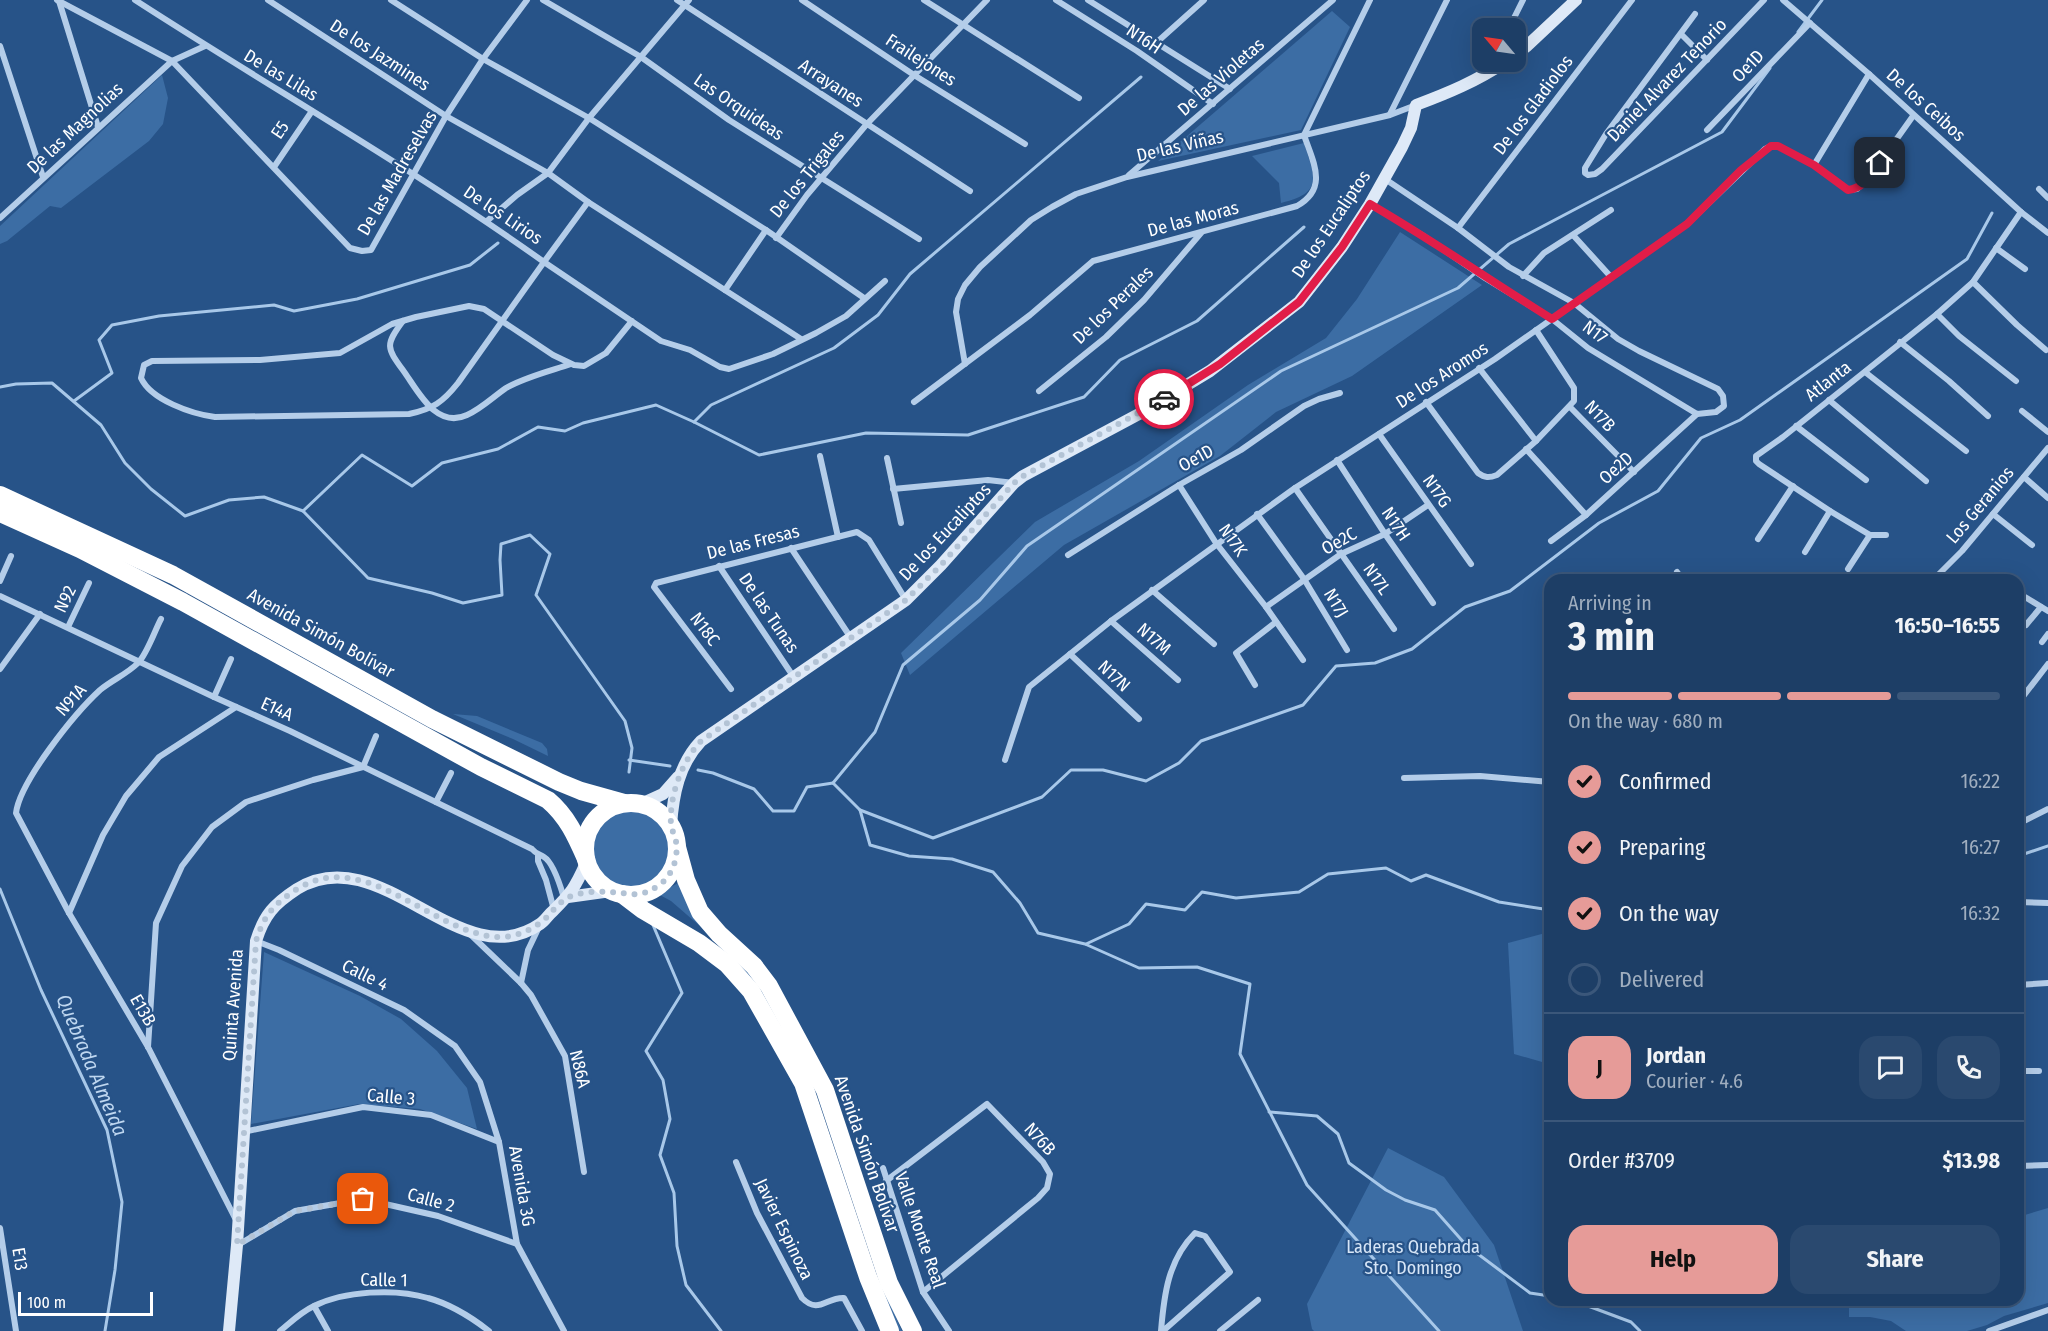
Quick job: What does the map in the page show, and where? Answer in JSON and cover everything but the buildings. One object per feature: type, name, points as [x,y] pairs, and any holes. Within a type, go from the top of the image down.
[{"type":"highway","name":"Avenida Simón Bolívar","points":[[0,495],[173,575],[432,719],[482,744],[581,791],[653,808],[663,816],[671,826],[687,880],[700,912],[719,934],[754,966],[769,986],[825,1090],[889,1283],[913,1331]]},
{"type":"highway","name":"Avenida Simón Bolívar","points":[[0,513],[80,549],[183,602],[481,767],[548,800],[573,829],[594,878],[699,943],[727,964],[746,984],[803,1083],[868,1277],[890,1331]]},
{"type":"highway","points":[[586,861],[585,844],[589,829],[598,817],[610,808],[632,804]]},
{"type":"highway","points":[[617,893],[636,895],[649,892],[660,884],[670,874],[677,847]]},
{"type":"street","name":"De las Lilas","points":[[135,0],[205,46],[413,173]]},
{"type":"street","name":"De los Jazmines","points":[[268,0],[446,116],[548,173],[588,202],[801,339]]},
{"type":"street","points":[[391,0],[483,59],[589,118],[766,231],[864,298]]},
{"type":"street","name":"De las Madreselvas","points":[[58,1],[172,61],[350,248],[362,251],[371,250],[446,116],[483,59],[528,0]]},
{"type":"street","name":"Las Orquideas","points":[[543,0],[641,57],[729,120],[919,239]]},
{"type":"street","name":"Arrayanes","points":[[676,0],[687,2],[866,124],[970,191]]},
{"type":"street","name":"Frailejones","points":[[802,0],[914,75],[1025,144]]},
{"type":"street","points":[[924,0],[1079,98]]},
{"type":"street","name":"De los Trigales","points":[[776,238],[789,218],[866,124],[987,0]]},
{"type":"street","name":"N16H","points":[[1056,0],[1137,51],[1213,104]]},
{"type":"street","points":[[1088,0],[1230,89]]},
{"type":"street","points":[[1156,43],[1202,0]]},
{"type":"street","name":"De las Violetas","points":[[1127,177],[1334,0]]},
{"type":"street","points":[[1304,135],[1370,0]]},
{"type":"street","points":[[1390,115],[1447,0]]},
{"type":"street","points":[[1514,18],[1523,0]]},
{"type":"street","points":[[1526,47],[1576,0]]},
{"type":"street","name":"De los Gladiolos","points":[[1458,228],[1632,0]]},
{"type":"street","name":"Daniel Alvarez Tenorio","points":[[1680,34],[1606,134],[1585,168],[1588,175],[1595,174],[1602,169],[1764,0]]},
{"type":"street","name":"De los Ceibos","points":[[1783,0],[1869,74],[2021,212],[2048,233]]},
{"type":"street","points":[[58,1],[98,127]]},
{"type":"street","points":[[487,221],[517,195],[548,173],[589,118],[687,2]]},
{"type":"street","points":[[1695,15],[1680,34],[1707,60]]},
{"type":"street","name":"Oe1D","points":[[1707,130],[1810,23]]},
{"type":"street","points":[[0,46],[43,177]]},
{"type":"street","points":[[172,61],[205,46]]},
{"type":"street","name":"De las Magnolias","points":[[0,218],[172,61]]},
{"type":"street","points":[[1484,76],[1486,72]]},
{"type":"street","name":"De las Viñas","points":[[965,364],[956,312],[958,298],[964,285],[1031,220],[1052,207],[1076,194],[1127,177],[1390,115],[1466,86],[1490,72]]},
{"type":"street","points":[[1814,165],[1869,74]]},
{"type":"street","name":"De los Eucaliptos","points":[[671,826],[672,807],[680,774],[687,758],[701,741],[906,600],[941,565],[1014,483],[1031,471],[1157,403],[1220,364],[1299,302],[1342,247],[1370,204],[1411,128],[1416,105]]},
{"type":"street","name":"E5","points":[[274,167],[312,111]]},
{"type":"street","name":"De los Aromos","points":[[1005,759],[1029,687],[1111,621],[1257,514],[1536,330],[1687,224],[1765,149],[1778,146],[1814,165],[1848,190],[1857,189],[1869,178],[1914,116]]},
{"type":"street","name":"De las Moras","points":[[914,402],[1030,315],[1093,261],[1297,206],[1307,201],[1314,192],[1318,175],[1304,135]]},
{"type":"street","name":"De los Lirios","points":[[413,173],[487,221],[544,262],[588,202]]},
{"type":"street","points":[[1384,178],[1523,276],[1574,303],[1600,326],[1639,351],[1718,389],[1725,402],[1722,409],[1697,414]]},
{"type":"street","points":[[2039,189],[2048,198]]},
{"type":"street","name":"N17","points":[[1370,204],[1552,319],[1588,348],[1697,414]]},
{"type":"street","points":[[1523,276],[1544,253],[1611,210]]},
{"type":"street","name":"Atlanta","points":[[1870,535],[1759,464],[1755,458],[1758,452],[1796,426],[1865,372],[1973,282],[2021,212]]},
{"type":"street","points":[[725,290],[766,231]]},
{"type":"street","name":"De los Perales","points":[[1039,391],[1106,337],[1144,300],[1202,232]]},
{"type":"street","points":[[1573,235],[1611,277]]},
{"type":"street","points":[[1996,248],[2025,269]]},
{"type":"street","points":[[632,321],[602,357],[584,366],[571,364],[553,355],[502,321],[484,309],[469,306],[404,320],[340,353],[260,360],[149,362],[142,368],[141,378],[148,389],[158,396],[197,415],[215,417],[396,415],[430,409],[454,388],[502,321],[544,262],[632,321],[661,341],[690,350],[720,367],[729,369],[773,354],[846,316],[885,280]]},
{"type":"street","points":[[1973,282],[2010,319],[2046,350]]},
{"type":"street","points":[[1937,314],[1959,336],[2016,381]]},
{"type":"street","points":[[404,320],[391,337],[391,351],[430,409],[451,418],[467,416],[507,387],[571,364]]},
{"type":"street","points":[[1426,402],[1483,477],[1497,476],[1536,441],[1575,401],[1574,388],[1536,330]]},
{"type":"street","points":[[1900,342],[1988,416]]},
{"type":"street","points":[[1479,368],[1536,441]]},
{"type":"street","points":[[1865,372],[1966,451]]},
{"type":"street","name":"Oe1D","points":[[1068,555],[1179,485],[1241,450],[1304,406],[1340,393]]},
{"type":"street","points":[[1829,399],[1926,481]]},
{"type":"street","name":"N17B","points":[[1570,407],[1634,472]]},
{"type":"street","points":[[2022,411],[2048,432]]},
{"type":"street","name":"Oe2D","points":[[1551,542],[1586,515],[1697,414]]},
{"type":"street","points":[[1796,426],[1866,480]]},
{"type":"street","name":"N17G","points":[[1378,434],[1471,564]]},
{"type":"street","name":"Los Geranios","points":[[1939,574],[1962,551],[2048,448]]},
{"type":"street","points":[[1526,449],[1586,515]]},
{"type":"street","points":[[820,456],[838,537]]},
{"type":"street","points":[[887,458],[901,522]]},
{"type":"street","name":"N17H","points":[[1337,460],[1433,603]]},
{"type":"street","points":[[2024,477],[2048,498]]},
{"type":"street","points":[[893,489],[988,480],[1014,483]]},
{"type":"street","name":"N17K","points":[[1179,485],[1216,543],[1267,607],[1303,660]]},
{"type":"street","points":[[1758,539],[1793,486]]},
{"type":"street","name":"N17L","points":[[1295,488],[1394,629]]},
{"type":"street","name":"Oe2C","points":[[1267,607],[1341,554],[1385,534],[1428,505]]},
{"type":"street","points":[[1804,552],[1830,511]]},
{"type":"street","name":"N17J","points":[[1257,514],[1305,579],[1347,650]]},
{"type":"street","points":[[1993,514],[2032,545]]},
{"type":"street","name":"De las Fresas","points":[[654,587],[656,583],[855,532],[862,534],[868,540],[906,600]]},
{"type":"street","points":[[1848,569],[1870,535],[1886,534]]},
{"type":"street","points":[[791,548],[851,638]]},
{"type":"street","points":[[0,581],[11,556]]},
{"type":"street","name":"De las Tunas","points":[[719,566],[793,676]]},
{"type":"street","name":"N92","points":[[68,627],[89,583]]},
{"type":"street","name":"N18C","points":[[654,587],[731,689]]},
{"type":"street","points":[[1152,590],[1214,644]]},
{"type":"street","name":"E14A","points":[[0,596],[532,849],[538,856],[544,857],[551,866],[566,899]]},
{"type":"street","points":[[2024,597],[2048,611]]},
{"type":"street","points":[[2026,625],[2041,607]]},
{"type":"street","points":[[0,669],[40,614]]},
{"type":"street","name":"N91A","points":[[16,813],[24,789],[65,728],[101,689],[139,662],[161,619]]},
{"type":"street","name":"N17M","points":[[1111,621],[1178,680]]},
{"type":"street","points":[[1255,685],[1236,653],[1276,622]]},
{"type":"street","points":[[2042,642],[2048,634]]},
{"type":"street","name":"N17N","points":[[1070,654],[1139,719]]},
{"type":"street","points":[[214,697],[231,659]]},
{"type":"street","points":[[2024,695],[2048,664]]},
{"type":"street","points":[[69,913],[103,835],[126,796],[159,757],[236,707]]},
{"type":"street","points":[[148,1047],[156,923],[182,866],[212,826],[246,802],[313,780],[363,768],[376,736]]},
{"type":"street","points":[[436,802],[451,773]]},
{"type":"street","name":"De los Eucaliptos","points":[[632,804],[663,794],[680,774]]},
{"type":"street","points":[[1404,778],[1480,776],[1544,781]]},
{"type":"street","points":[[2024,821],[2048,809]]},
{"type":"street","name":"E13B","points":[[16,813],[69,913],[148,1047],[238,1224]]},
{"type":"street","points":[[538,856],[554,910]]},
{"type":"street","name":"Quinta Avenida","points":[[229,1331],[237,1245],[256,941],[262,921],[268,912],[286,896],[307,883],[340,877],[355,878],[373,884],[467,931],[488,936],[507,937],[525,932],[541,923],[566,899],[577,883],[586,861]]},
{"type":"street","points":[[566,899],[617,893]]},
{"type":"street","points":[[2024,902],[2048,903]]},
{"type":"street","points":[[521,983],[528,950],[541,923]]},
{"type":"street","name":"N86A","points":[[467,931],[531,995],[565,1056],[584,1172]]},
{"type":"street","name":"Calle 4","points":[[256,941],[404,1011],[455,1046]]},
{"type":"street","points":[[2024,985],[2048,983]]},
{"type":"street","name":"Avenida 3G","points":[[455,1046],[480,1082],[499,1142],[517,1244],[564,1331]]},
{"type":"street","points":[[2024,1071],[2039,1071]]},
{"type":"street","name":"N76B","points":[[886,1181],[987,1104],[1043,1162],[1050,1174],[1047,1188],[1038,1198],[923,1292]]},
{"type":"street","name":"Calle 3","points":[[243,1132],[363,1107],[431,1115],[499,1142]]},
{"type":"street","name":"Javier Espinoza","points":[[736,1162],[757,1213],[802,1298],[814,1306],[844,1298],[862,1331]]},
{"type":"street","points":[[2024,1166],[2048,1165]]},
{"type":"street","name":"Valle Monte Real","points":[[883,1168],[923,1292],[949,1331]]},
{"type":"street","name":"Calle 2","points":[[237,1245],[295,1211],[363,1199],[438,1216],[517,1244]]},
{"type":"street","name":"E13","points":[[0,1228],[16,1331]]},
{"type":"street","points":[[1195,1233],[1205,1236],[1230,1272],[1162,1331],[1164,1293],[1171,1269],[1195,1233]]},
{"type":"street","name":"Calle 1","points":[[280,1331],[314,1306],[347,1295],[389,1292],[427,1298],[457,1310],[489,1331]]},
{"type":"street","points":[[1220,1331],[1258,1300]]},
{"type":"street","points":[[314,1306],[328,1331]]},
{"type":"street","points":[[1989,1331],[2048,1310]]},
{"type":"green space","points":[[1332,11],[1350,27],[1301,130],[1158,161]]},
{"type":"green space","points":[[162,75],[168,98],[163,124],[149,141],[61,208],[50,206],[7,241],[0,244],[0,226]]},
{"type":"green space","points":[[1304,143],[1311,165],[1313,182],[1305,194],[1281,203],[1279,183],[1252,156]]},
{"type":"green space","points":[[1400,232],[1482,285],[1352,376],[1276,412],[1220,456],[1064,545],[910,675],[901,653],[1035,522],[1139,461],[1248,385],[1326,338],[1357,299]]},
{"type":"green space","points":[[453,714],[477,716],[542,743],[547,749],[548,756],[513,739]]},
{"type":"green space","points":[[631,807],[647,810],[660,819],[669,832],[672,848],[669,864],[660,877],[647,886],[631,889],[615,886],[602,877],[593,864],[590,848],[593,832],[602,819],[615,810]]},
{"type":"green space","points":[[680,882],[696,900],[774,1007],[808,1065],[885,1293],[902,1331],[896,1331],[816,1092],[733,961],[701,927],[671,901],[658,894]]},
{"type":"green space","points":[[1544,934],[1544,1063],[1514,1054],[1508,943]]},
{"type":"green space","points":[[264,952],[360,996],[401,1019],[437,1051],[467,1088],[477,1129],[420,1109],[359,1104],[251,1124]]},
{"type":"green space","name":"Laderas Quebrada Sto. Domingo","points":[[1388,1148],[1444,1177],[1494,1245],[1523,1331],[1314,1331],[1312,1329],[1307,1304]]},
{"type":"green space","points":[[2048,1208],[2048,1303],[2004,1316],[1987,1325],[1967,1331],[1906,1331],[1891,1321],[1870,1317],[1849,1317],[1849,1306],[2024,1306],[2024,1215]]},
{"type":"waterway","points":[[1798,32],[1822,0]]},
{"type":"waterway","points":[[833,783],[875,732],[903,665],[980,600],[1027,546],[1281,371],[1458,288],[1509,244],[1722,132],[1770,68]]},
{"type":"waterway","points":[[694,422],[711,405],[834,348],[878,315],[910,274],[1141,77]]},
{"type":"waterway","points":[[860,810],[933,838],[1042,797],[1071,770],[1103,770],[1146,781],[1179,763],[1201,741],[1303,705],[1336,666],[1375,663],[1412,649],[1465,607],[1510,591],[1599,523],[1658,491],[1701,438],[1740,420],[1967,259],[1992,213]]},
{"type":"waterway","points":[[303,511],[362,455],[412,486],[442,463],[498,449],[538,427],[565,431],[583,423],[656,405],[759,455],[866,433],[968,435],[1084,397],[1120,360],[1197,321],[1304,227]]},
{"type":"waterway","points":[[74,401],[112,373],[99,340],[112,325],[159,316],[274,305],[294,311],[357,299],[470,265],[498,243]]},
{"type":"waterway","points":[[0,387],[52,383],[101,425],[125,463],[151,489],[185,516],[229,500],[264,497],[303,511],[368,578],[463,603],[502,595],[501,544],[530,535],[550,554],[536,595],[625,721],[632,748],[629,772]]},
{"type":"waterway","points":[[629,760],[670,766]]},
{"type":"waterway","points":[[698,770],[713,773],[754,789],[773,811],[794,811],[807,787],[833,783],[860,810],[870,845],[909,856],[952,859],[993,872],[1020,903],[1038,933],[1085,944],[1139,968],[1197,967],[1250,984],[1240,1054],[1307,1185],[1439,1331]]},
{"type":"waterway","points":[[2024,854],[2048,846]]},
{"type":"waterway","points":[[1086,944],[1129,924],[1146,904],[1185,910],[1202,892],[1236,898],[1299,892],[1328,874],[1386,868],[1411,881],[1426,875],[1499,902],[1544,909]]},
{"type":"waterway","name":"Quebrada Almeida","points":[[0,889],[41,990],[107,1130],[122,1202],[115,1270],[105,1331]]},
{"type":"waterway","points":[[653,925],[682,993],[646,1051],[663,1080],[670,1119],[660,1155],[674,1193],[677,1246],[686,1285],[721,1331]]},
{"type":"waterway","points":[[1269,1112],[1317,1116],[1338,1134],[1349,1163],[1386,1190],[1405,1200],[1435,1210],[1466,1245],[1530,1293],[1544,1295]]},
{"type":"waterway","points":[[1588,1306],[1631,1322],[1640,1331]]},
{"type":"way so far","points":[[363,1199],[295,1211],[237,1245],[256,941],[262,921],[268,912],[286,896],[307,883],[340,877],[355,878],[373,884],[467,931],[488,936],[507,937],[525,932],[541,923],[568,897],[611,891],[636,895],[649,892],[670,874],[675,861],[677,847],[671,826],[672,807],[680,774],[687,758],[701,741],[793,676],[889,614],[941,565],[1014,483],[1023,476],[1164,399]]},
{"type":"route","points":[[1164,399],[1220,364],[1299,302],[1342,247],[1370,204],[1552,319],[1687,224],[1741,170],[1771,146],[1778,146],[1814,165],[1848,190],[1857,189],[1880,163]]}]
